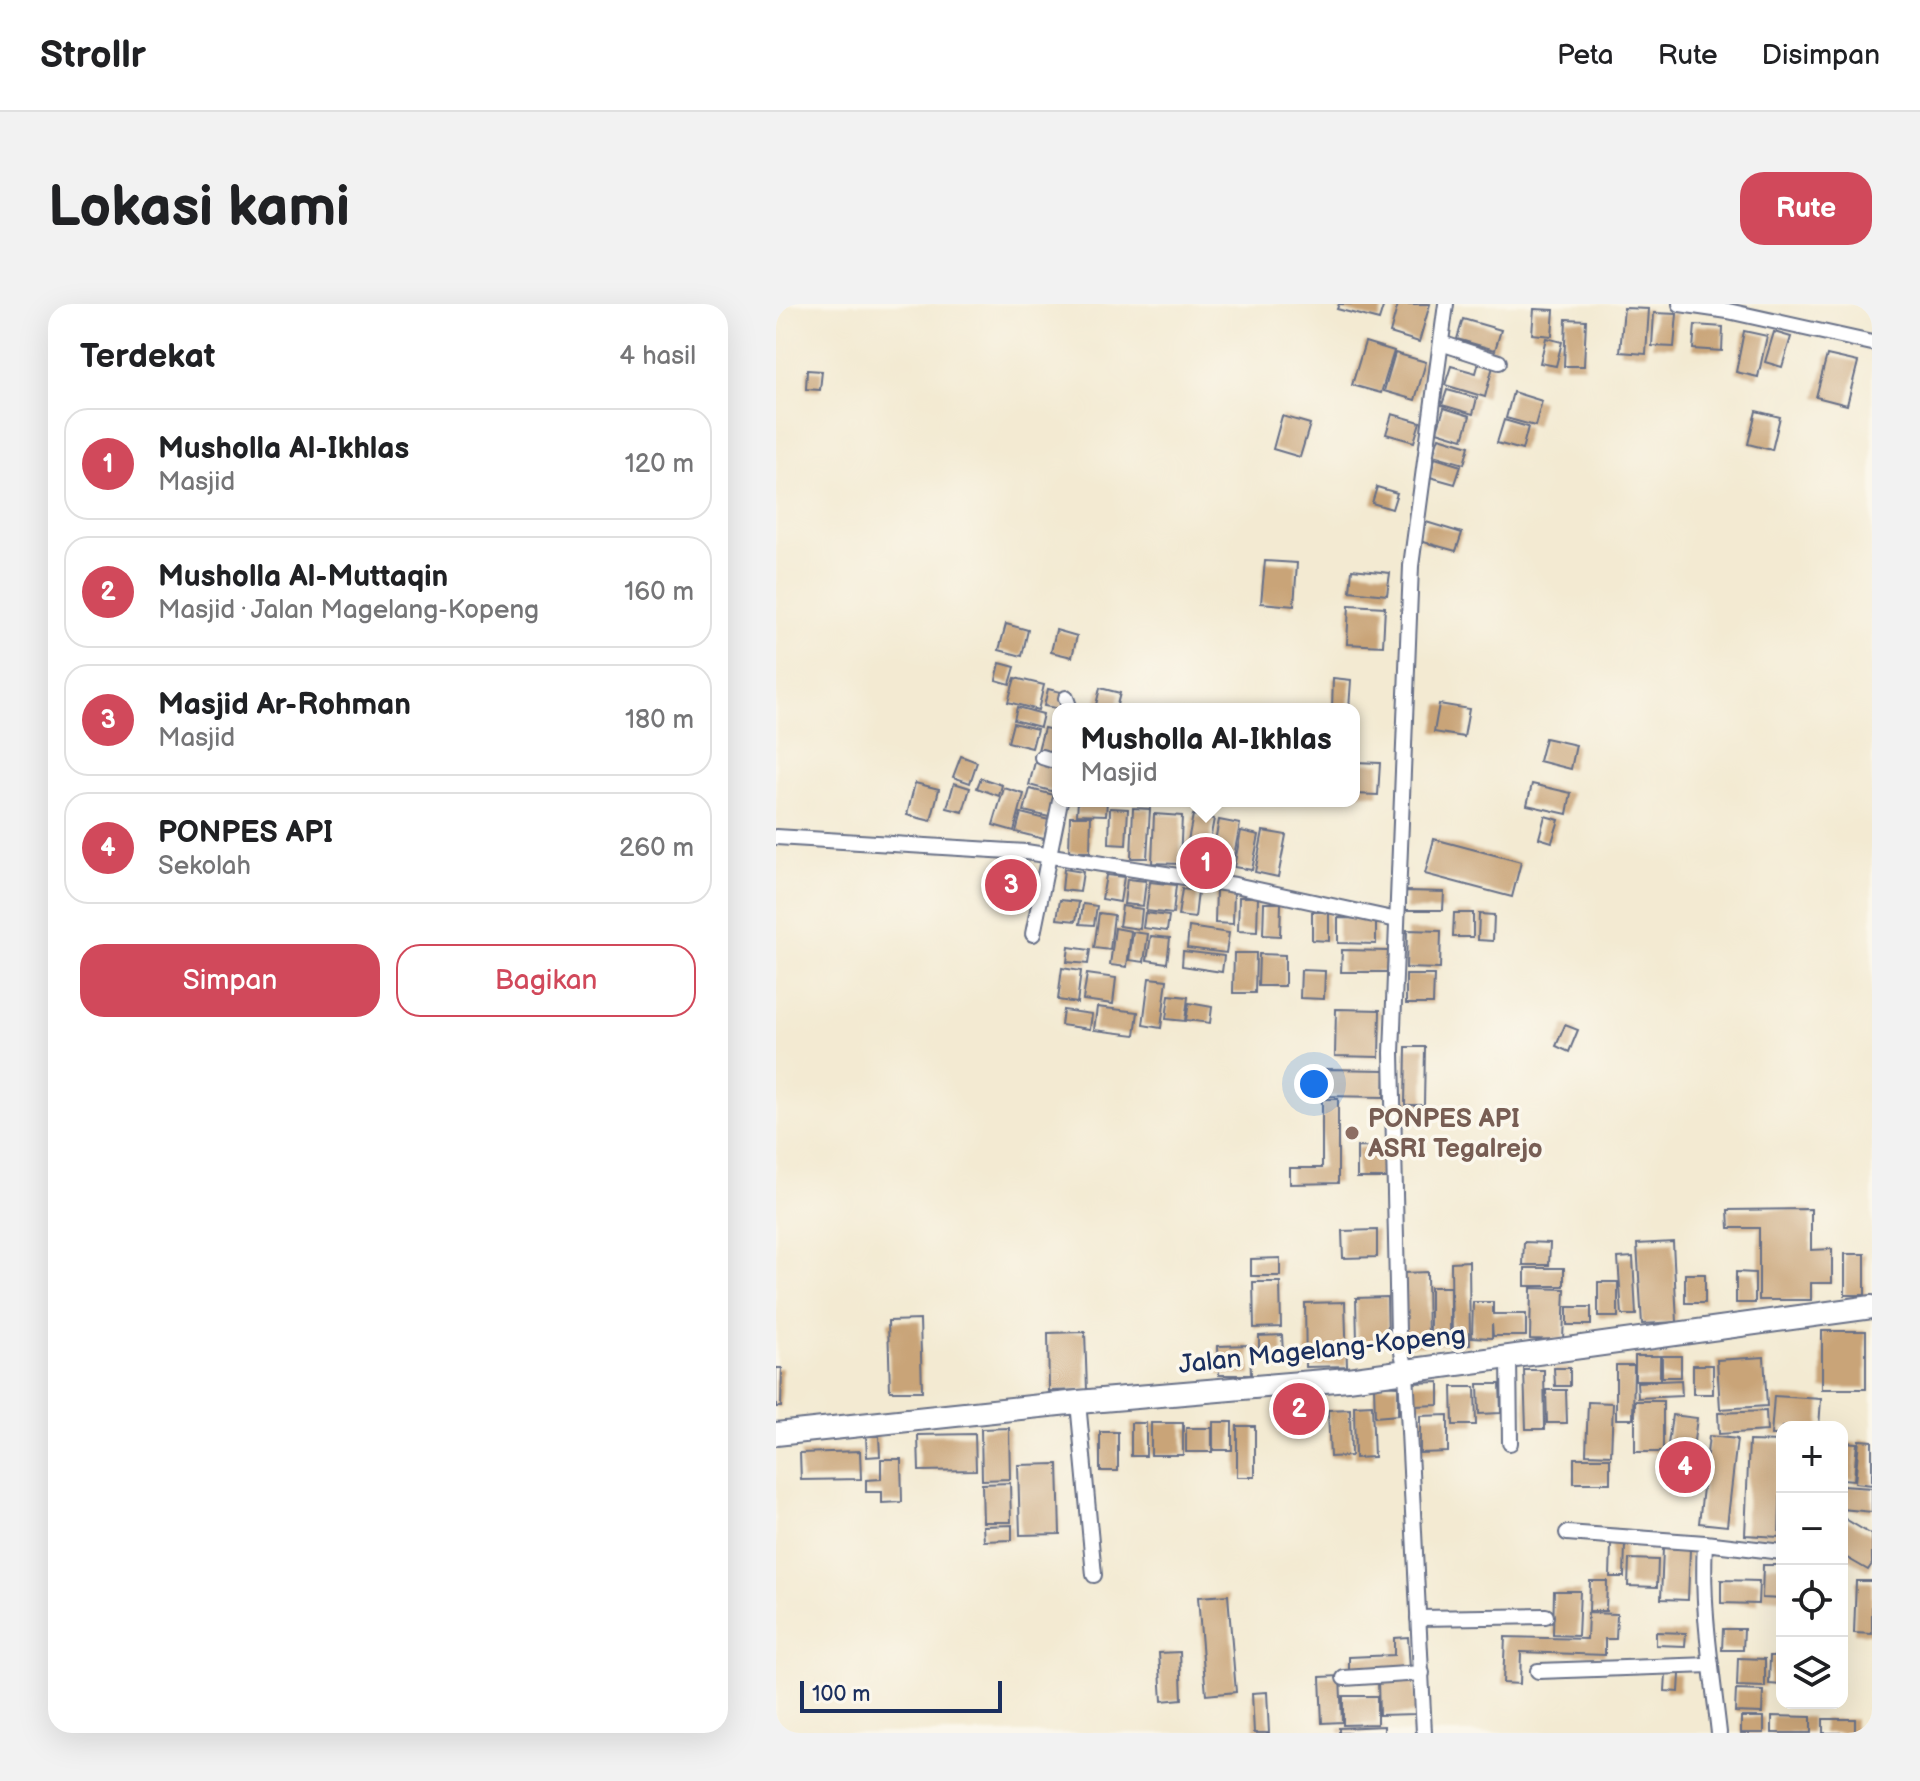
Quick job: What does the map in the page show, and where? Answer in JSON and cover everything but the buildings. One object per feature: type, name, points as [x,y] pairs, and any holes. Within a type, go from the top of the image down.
[{"type":"main road","name":"Jalan Magelang-Kopeng","points":[[776,1434],[1078,1402],[1348,1379],[1872,1307]]},
{"type":"street","points":[[1680,304],[1728,311],[1872,343]]},
{"type":"street","points":[[1424,1733],[1406,1371],[1398,1333],[1392,1068],[1411,566],[1445,305]]},
{"type":"street","points":[[1441,343],[1499,362]]},
{"type":"street","points":[[1042,757],[1052,760]]},
{"type":"street","points":[[1033,934],[1059,807]]},
{"type":"street","points":[[776,837],[1049,856],[1235,885],[1397,920]]},
{"type":"street","points":[[1509,1356],[1510,1443]]},
{"type":"street","points":[[1078,1402],[1094,1575]]},
{"type":"street","points":[[1567,1533],[1776,1551]]},
{"type":"street","points":[[1705,1543],[1705,1622],[1719,1733]]},
{"type":"street","points":[[1418,1618],[1546,1616]]},
{"type":"street","points":[[1538,1671],[1711,1665]]},
{"type":"street","points":[[1344,1678],[1422,1673]]},
{"type":"place","name":"Musholla Al-Ikhlas","points":[[1206,863]]},
{"type":"place","name":"Masjid Ar-Rohman","points":[[1011,885]]},
{"type":"place","name":"PONPES API ASRI Tegalrejo","points":[[1352,1133]]},
{"type":"place","name":"Musholla Al-Muttaqin","points":[[1299,1409]]},
{"type":"place","name":"PONPES API","points":[[1685,1467]]}]
